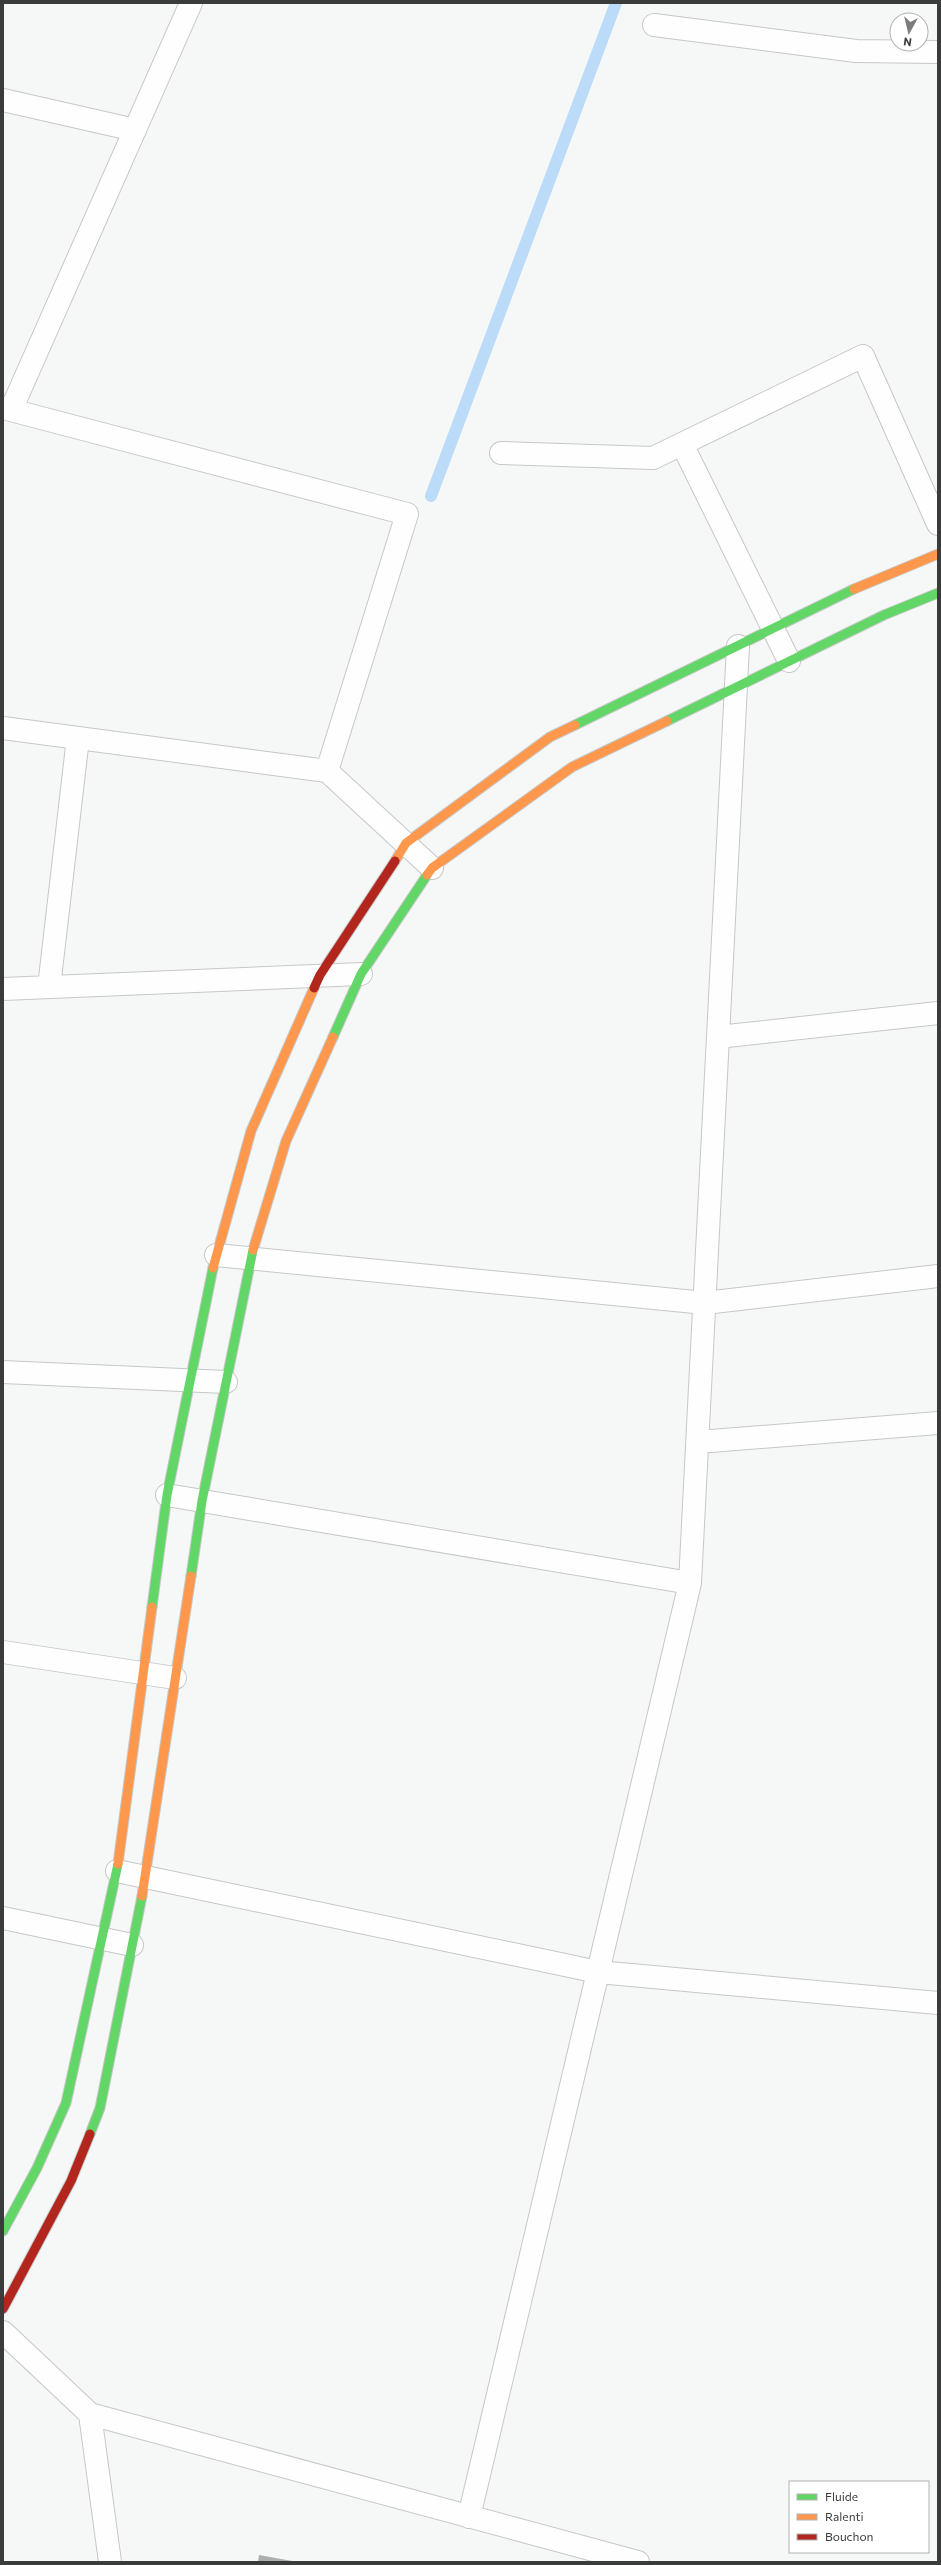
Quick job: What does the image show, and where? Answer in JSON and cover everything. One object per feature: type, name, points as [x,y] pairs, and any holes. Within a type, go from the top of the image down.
[{"type":"main road","points":[[3,2231],[37,2168],[66,2103],[117,1871],[166,1494],[216,1255],[251,1131],[320,975],[406,844],[550,737],[870,581],[938,554]]},
{"type":"main road","points":[[3,2309],[71,2181],[100,2108],[146,1878],[202,1501],[252,1258],[286,1141],[360,974],[432,868],[572,767],[884,615],[938,593]]},
{"type":"street","points":[[191,3],[135,130],[7,409],[407,514],[327,771]]},
{"type":"street","points":[[654,25],[856,51],[938,52]]},
{"type":"street","points":[[3,100],[135,130]]},
{"type":"street","points":[[501,453],[653,458],[863,356],[938,524]]},
{"type":"street","points":[[682,444],[789,661]]},
{"type":"street","points":[[470,2516],[690,1583],[738,646]]},
{"type":"street","points":[[3,728],[327,771],[432,868]]},
{"type":"street","points":[[50,987],[78,738]]},
{"type":"street","points":[[3,989],[360,974]]},
{"type":"street","points":[[718,1038],[938,1013]]},
{"type":"street","points":[[216,1255],[705,1303],[938,1276]]},
{"type":"street","points":[[3,1372],[226,1382]]},
{"type":"street","points":[[698,1442],[938,1423]]},
{"type":"street","points":[[166,1494],[690,1583]]},
{"type":"street","points":[[3,1652],[175,1678]]},
{"type":"street","points":[[117,1871],[598,1972],[938,2003]]},
{"type":"street","points":[[3,1918],[132,1945]]},
{"type":"street","points":[[3,2332],[90,2414],[638,2562]]},
{"type":"street","points":[[90,2414],[110,2562]]},
{"type":"building","points":[[259,2555],[292,2561],[292,2562],[258,2562]]},
{"type":"waterway","points":[[431,496],[616,3]]},
{"type":"traffic: fast","points":[[575,725],[854,589]]},
{"type":"traffic: fast","points":[[667,721],[884,615],[938,593]]},
{"type":"traffic: fast","points":[[333,1037],[361,974],[427,875]]},
{"type":"traffic: fast","points":[[191,1576],[202,1501],[253,1250]]},
{"type":"traffic: fast","points":[[152,1607],[167,1495],[213,1268]]},
{"type":"traffic: fast","points":[[3,2231],[37,2168],[66,2103],[118,1864]]},
{"type":"traffic: fast","points":[[90,2134],[100,2108],[142,1896]]},
{"type":"traffic: slow","points":[[854,589],[938,554]]},
{"type":"traffic: slow","points":[[427,875],[432,868],[572,767],[667,721]]},
{"type":"traffic: slow","points":[[395,861],[406,843],[550,737],[575,725]]},
{"type":"traffic: slow","points":[[213,1268],[251,1131],[314,988]]},
{"type":"traffic: slow","points":[[253,1250],[286,1141],[333,1037]]},
{"type":"traffic: slow","points":[[142,1896],[191,1576]]},
{"type":"traffic: slow","points":[[118,1864],[152,1607]]},
{"type":"traffic: jam","points":[[314,988],[320,975],[395,861]]},
{"type":"traffic: jam","points":[[3,2309],[71,2181],[90,2134]]}]
